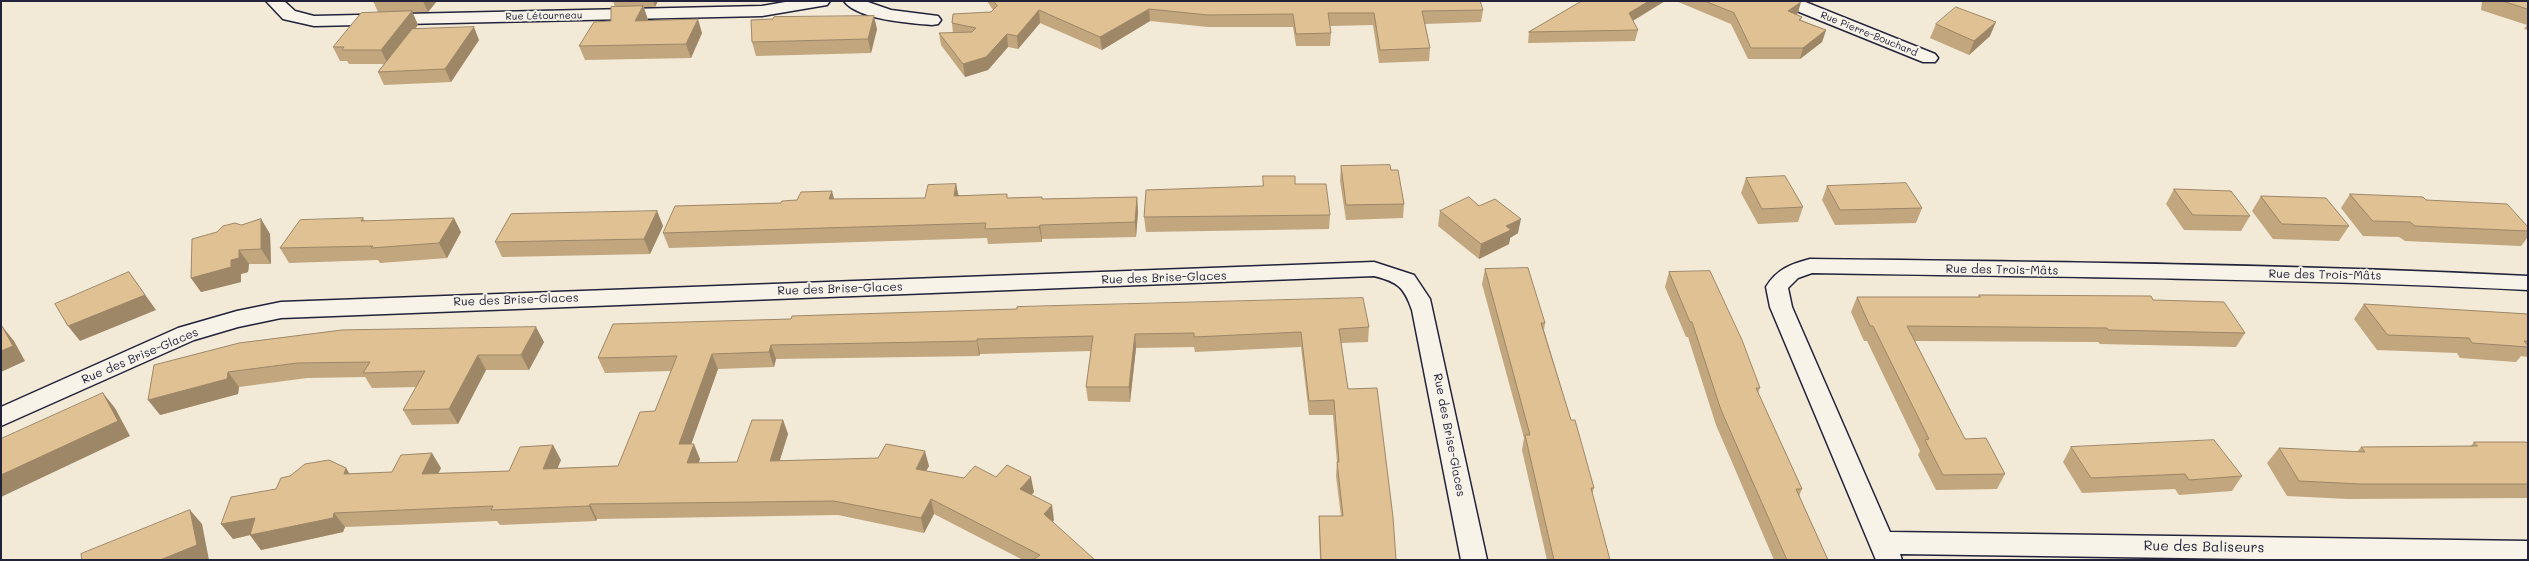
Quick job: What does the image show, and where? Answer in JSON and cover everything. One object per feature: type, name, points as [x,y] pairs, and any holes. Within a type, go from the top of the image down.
[{"type":"street","name":"Rue Létourneau","points":[[275,1],[282,11],[291,18],[343,20],[762,11],[821,1]]},
{"type":"street","points":[[853,1],[868,9],[892,15],[932,20]]},
{"type":"street","name":"Rue Pierre-Bouchard","points":[[1788,1],[1929,58]]},
{"type":"street","name":"Rue des Trois-Mâts","points":[[1885,552],[1781,307],[1777,287],[1790,274],[1810,266],[2216,272],[2409,277],[2528,283]]},
{"type":"street","name":"Rue des Brise-Glaces","points":[[1,417],[186,334],[237,319],[281,310],[1374,270],[1400,275],[1416,289],[1423,310],[1474,560]]},
{"type":"street","name":"Rue des Baliseurs","points":[[1885,552],[2294,554],[2528,552]]},
{"type":"building","points":[[994,1],[1480,1],[1483,10],[1422,11],[1430,48],[1380,50],[1374,13],[1328,13],[1331,33],[1296,34],[1293,14],[1208,15],[1149,9],[1100,37],[1039,10],[1017,36],[1007,34],[986,57],[963,64],[939,33],[972,32],[976,28],[952,23],[953,14],[991,12],[997,6]]},
{"type":"building","points":[[1582,1],[1649,1],[1629,13],[1638,30],[1529,32]]},
{"type":"building","points":[[1705,1],[1799,1],[1801,2],[1788,11],[1802,17],[1799,20],[1826,30],[1803,48],[1751,48],[1734,13]]},
{"type":"building","points":[[2503,1],[2528,1],[2528,9]]},
{"type":"building","points":[[643,6],[635,21],[698,19],[686,44],[579,46],[594,22],[611,21],[611,7]]},
{"type":"building","points":[[1956,7],[1996,22],[1974,41],[1936,24]]},
{"type":"building","points":[[412,11],[381,50],[342,50],[344,47],[333,47],[361,13]]},
{"type":"building","points":[[874,16],[868,39],[752,42],[751,20],[773,19],[774,17]]},
{"type":"building","points":[[474,27],[445,69],[378,72],[412,29]]},
{"type":"building","points":[[1390,165],[1391,170],[1398,170],[1404,204],[1346,205],[1341,166]]},
{"type":"building","points":[[1263,176],[1295,176],[1295,184],[1326,184],[1330,215],[1144,217],[1146,190],[1263,186]]},
{"type":"building","points":[[1785,176],[1803,207],[1762,209],[1746,178]]},
{"type":"building","points":[[1906,183],[1922,208],[1840,210],[1827,186]]},
{"type":"building","points":[[956,184],[954,196],[1007,194],[1007,198],[1042,197],[1042,199],[1137,197],[1135,222],[1040,225],[1039,227],[985,229],[986,223],[663,233],[675,206],[781,203],[782,201],[797,200],[801,192],[832,191],[829,199],[925,198],[928,185]]},
{"type":"building","points":[[2174,189],[2231,191],[2250,216],[2193,215]]},
{"type":"building","points":[[2350,194],[2423,197],[2426,200],[2507,204],[2528,227],[2528,231],[2415,226],[2410,222],[2373,221]]},
{"type":"building","points":[[2261,196],[2326,198],[2349,226],[2282,224]]},
{"type":"building","points":[[1469,197],[1479,206],[1495,199],[1521,219],[1506,226],[1511,230],[1481,244],[1440,211]]},
{"type":"building","points":[[657,211],[644,239],[495,242],[511,214]]},
{"type":"building","points":[[363,218],[361,221],[454,218],[439,243],[371,248],[373,246],[280,248],[300,220]]},
{"type":"building","points":[[261,219],[261,249],[239,250],[239,258],[231,260],[231,267],[191,278],[192,239],[217,232],[223,226],[235,223],[241,225]]},
{"type":"building","points":[[1528,268],[1545,323],[1541,323],[1571,420],[1575,420],[1594,488],[1591,488],[1610,560],[1554,560],[1525,435],[1530,435],[1485,269]]},
{"type":"building","points":[[1710,271],[1742,340],[1760,388],[1756,388],[1802,489],[1796,489],[1828,560],[1787,560],[1721,410],[1692,322],[1690,322],[1669,272]]},
{"type":"building","points":[[129,272],[145,295],[68,326],[55,304]]},
{"type":"building","points":[[1979,295],[2151,296],[2153,300],[2224,302],[2245,333],[2108,330],[2107,328],[1907,326],[1965,439],[1986,438],[2005,474],[1943,475],[1925,440],[1929,439],[1873,326],[1870,326],[1857,297],[1980,297]]},
{"type":"building","points":[[1363,298],[1369,327],[1339,329],[1348,389],[1377,388],[1393,517],[1396,560],[1321,560],[1319,516],[1343,516],[1337,462],[1339,462],[1334,400],[1309,401],[1301,332],[1194,337],[1194,333],[1135,334],[1129,387],[1086,387],[1093,336],[977,339],[977,341],[771,345],[769,352],[712,354],[679,444],[694,444],[687,463],[737,462],[752,420],[783,420],[770,461],[878,458],[886,444],[925,451],[916,469],[964,478],[975,466],[996,477],[1007,465],[1031,477],[1020,489],[1052,505],[1044,514],[1095,560],[1033,560],[1040,555],[931,499],[921,518],[834,501],[590,504],[589,506],[491,510],[493,506],[334,513],[333,518],[250,535],[255,518],[221,524],[231,497],[276,489],[281,478],[290,476],[305,464],[329,460],[346,468],[344,474],[392,472],[401,455],[432,453],[422,474],[509,471],[520,447],[553,445],[543,469],[618,466],[640,412],[655,411],[677,356],[598,358],[613,324],[791,319],[792,316],[1017,309],[1017,307]]},
{"type":"building","points":[[2364,304],[2528,314],[2528,341],[2524,341],[2528,347],[2472,343],[2469,338],[2388,335]]},
{"type":"building","points":[[1,326],[13,346],[1,351]]},
{"type":"building","points":[[536,327],[521,355],[478,355],[449,409],[403,410],[425,371],[363,373],[370,362],[297,363],[228,372],[227,379],[148,400],[154,365],[239,343],[342,330]]},
{"type":"building","points":[[103,393],[118,421],[1,475],[1,439]]},
{"type":"building","points":[[2214,440],[2242,476],[2189,480],[2185,474],[2091,478],[2071,447]]},
{"type":"building","points":[[2474,442],[2526,442],[2528,444],[2528,484],[2360,484],[2299,481],[2279,448],[2365,452],[2361,447],[2477,446]]},
{"type":"building","points":[[190,510],[197,545],[160,560],[82,560],[81,554]]}]
